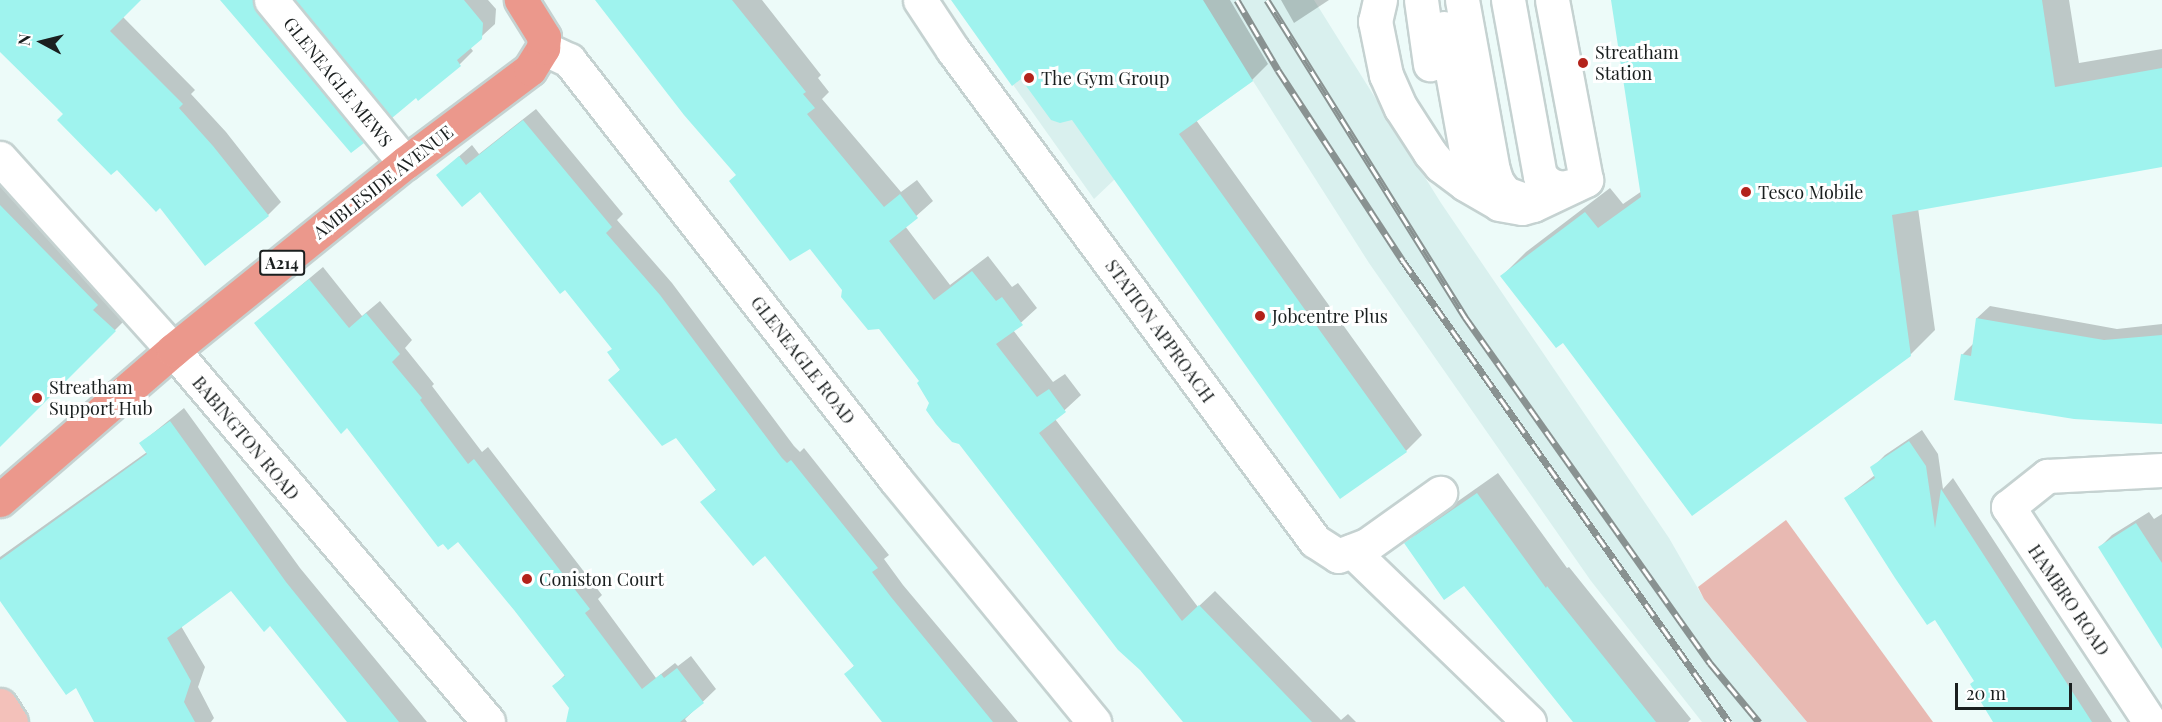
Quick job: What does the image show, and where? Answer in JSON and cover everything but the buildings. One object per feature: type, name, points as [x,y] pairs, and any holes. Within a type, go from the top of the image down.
[{"type":"highway","points":[[521,0],[544,37],[543,48]]},
{"type":"highway","name":"AMBLESIDE AVENUE","points":[[0,500],[173,350],[405,164],[530,69],[543,48]]},
{"type":"main road","points":[[0,705],[11,722]]},
{"type":"street","name":"GLENEAGLE MEWS","points":[[271,0],[405,164]]},
{"type":"street","name":"STATION APPROACH","points":[[920,0],[953,50],[1315,541],[1338,556],[1352,551]]},
{"type":"street","points":[[1380,0],[1375,21],[1392,92],[1440,165],[1465,184],[1499,204],[1522,208],[1566,189]]},
{"type":"street","points":[[1421,0],[1422,21],[1444,148],[1448,162],[1465,184]]},
{"type":"street","points":[[1440,0],[1470,172],[1487,196],[1499,204]]},
{"type":"street","points":[[1462,0],[1497,182],[1517,200],[1566,189]]},
{"type":"street","points":[[1485,0],[1520,179],[1536,193],[1566,189]]},
{"type":"street","points":[[1508,0],[1540,176],[1550,185],[1566,189]]},
{"type":"street","points":[[1552,0],[1566,189]]},
{"type":"street","name":"GLENEAGLE ROAD","points":[[543,48],[569,60],[896,480],[1094,722]]},
{"type":"street","name":"BABINGTON ROAD","points":[[0,158],[173,350],[488,722]]},
{"type":"street","name":"HAMBRO ROAD","points":[[2150,722],[2008,507],[2047,476],[2162,470]]},
{"type":"street","points":[[1440,493],[1367,545],[1352,551],[1529,722]]},
{"type":"shaded area","points":[[953,0],[1314,0],[1441,203],[1669,538],[1704,599],[1807,722],[1702,722],[1591,581],[1369,263],[1253,81],[1115,179],[1094,199]]},
{"type":"shaded area","points":[[1786,520],[1933,722],[1807,722],[1704,599],[1698,587]]},
{"type":"railway","points":[[1237,0],[1278,70],[1403,261],[1729,722]]},
{"type":"railway","points":[[1267,0],[1465,317],[1710,663],[1759,722]]},
{"type":"place","name":"Streatham Station","points":[[1583,63]]},
{"type":"place","name":"The Gym Group","points":[[1029,78]]},
{"type":"place","name":"Tesco Mobile","points":[[1746,192]]},
{"type":"place","name":"Jobcentre Plus","points":[[1260,316]]},
{"type":"place","name":"Streatham Support Hub","points":[[37,398]]},
{"type":"place","name":"Coniston Court","points":[[527,579]]}]
